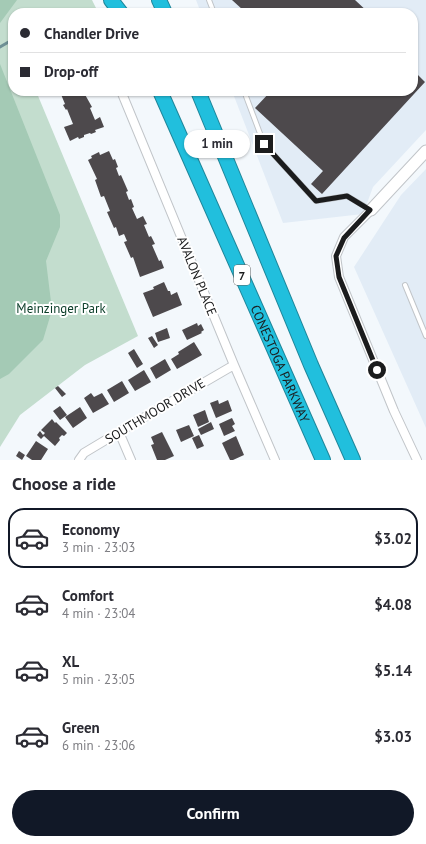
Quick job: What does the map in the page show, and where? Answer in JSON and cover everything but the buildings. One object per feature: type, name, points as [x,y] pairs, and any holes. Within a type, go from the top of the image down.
[{"type":"highway","points":[[111,0],[117,8]]},
{"type":"highway","name":"CONESTOGA PARKWAY","points":[[162,96],[323,460]]},
{"type":"highway","name":"CONESTOGA PARKWAY","points":[[200,96],[311,365],[353,460]]},
{"type":"street","name":"AVALON PLACE","points":[[123,96],[234,365],[275,460]]},
{"type":"street","points":[[417,460],[394,411],[339,277],[336,256],[344,238],[426,151]]},
{"type":"street","name":"SOUTHMOOR DRIVE","points":[[79,460],[84,454],[119,432],[234,365]]},
{"type":"street","points":[[119,432],[131,460]]},
{"type":"lane","points":[[246,96],[264,144],[316,201],[347,196],[370,210]]},
{"type":"lane","points":[[405,285],[426,336]]},
{"type":"shaded area","points":[[196,0],[426,0],[426,130],[373,187],[363,214],[283,223],[234,96],[418,96],[418,8],[199,8]]},
{"type":"shaded area","points":[[426,169],[426,428],[354,267],[401,195]]},
{"type":"green space","name":"Meinzinger Park","points":[[0,0],[92,0],[96,8],[8,8],[8,96],[38,96],[138,336],[85,365],[20,415],[0,447]]},
{"type":"green space","points":[[0,0],[17,0],[11,8],[8,8],[8,12],[0,23]]},
{"type":"green space","points":[[0,64],[8,84],[8,96],[13,96],[60,215],[60,227],[46,261],[52,310],[43,340],[9,374],[0,379]]},
{"type":"waterway","points":[[0,47],[8,42]]},
{"type":"route","points":[[264,144],[316,201],[347,196],[370,210],[344,238],[336,256],[339,277],[377,370]]}]
